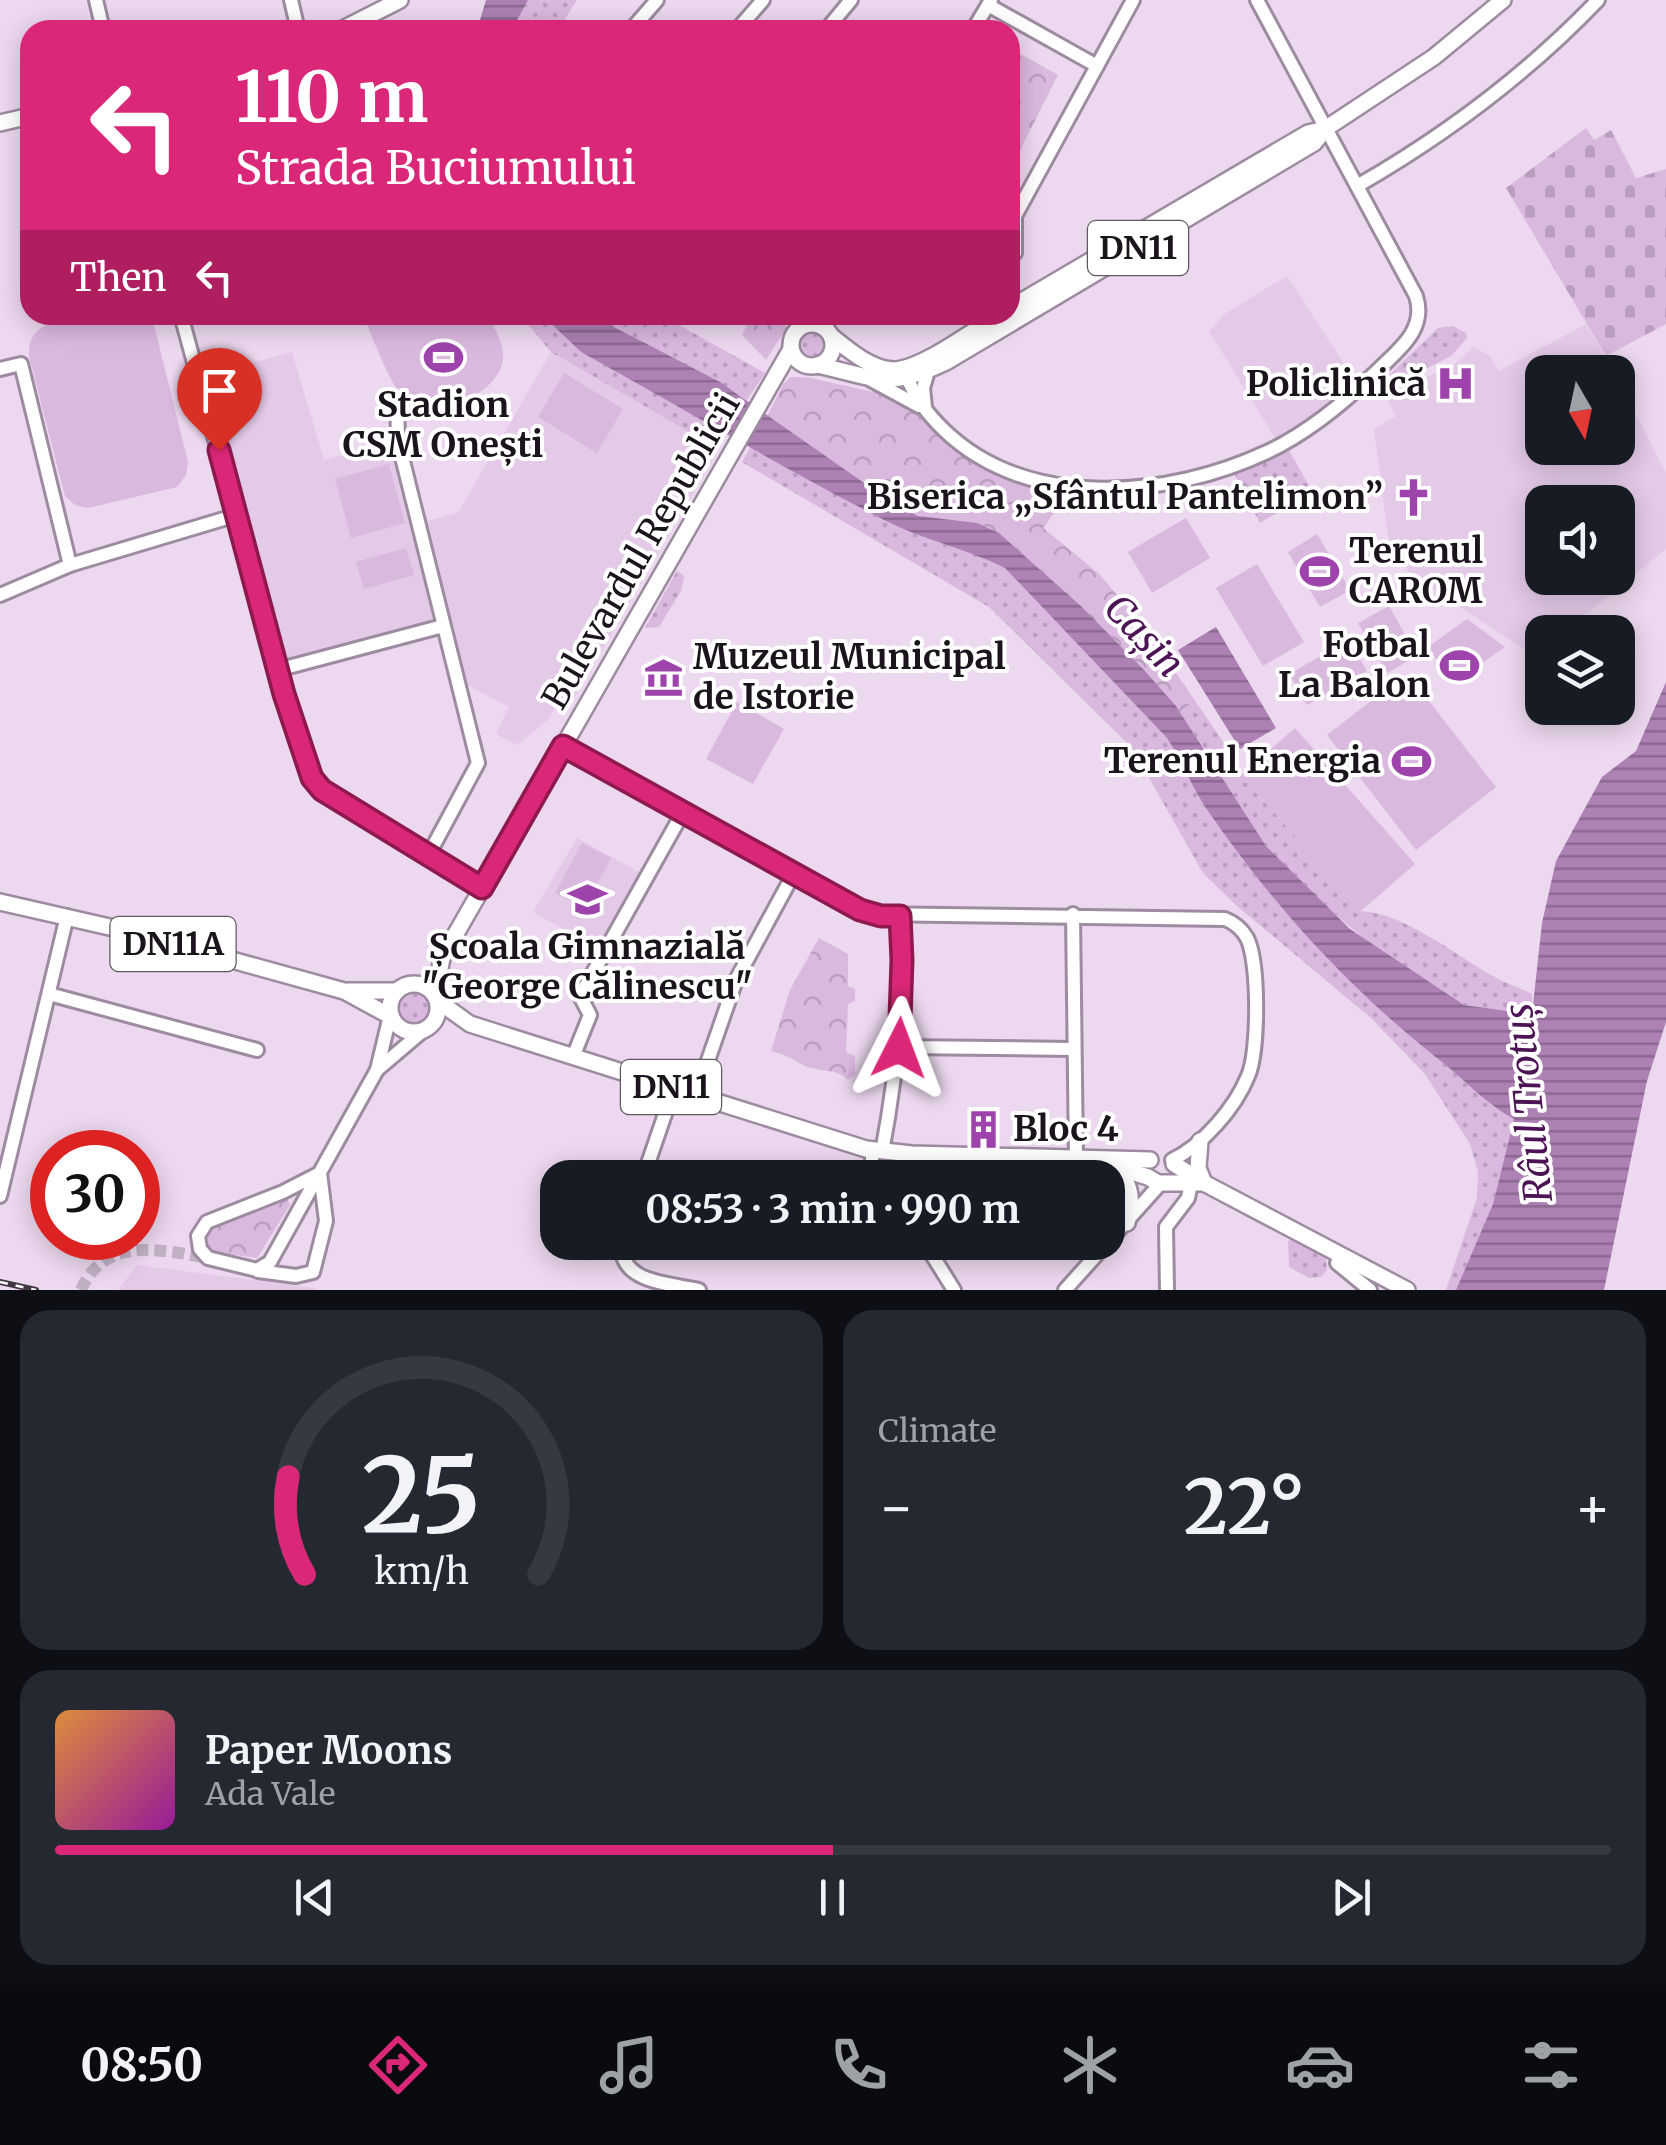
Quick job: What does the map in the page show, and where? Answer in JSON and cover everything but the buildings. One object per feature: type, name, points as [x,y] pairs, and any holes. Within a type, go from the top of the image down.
[{"type":"main road","points":[[361,20],[400,0]]},
{"type":"main road","name":"DN11","points":[[1020,310],[1314,143],[1325,129],[1424,65],[1503,0]]},
{"type":"main road","name":"DN11","points":[[1020,303],[1086,271]]},
{"type":"main road","points":[[802,325],[792,338],[792,348],[798,361],[812,365],[826,360],[832,351],[828,327]]},
{"type":"main road","name":"DN11","points":[[812,365],[870,379],[928,370],[985,325]]},
{"type":"main road","name":"DN11","points":[[905,374],[995,325]]},
{"type":"main road","points":[[828,327],[872,364],[905,374]]},
{"type":"main road","name":"Bulevardul Republicii","points":[[442,958],[792,348]]},
{"type":"main road","name":"Bulevardul Republicii","points":[[773,381],[812,365]]},
{"type":"main road","name":"DN11A","points":[[0,902],[68,916],[344,991],[403,988]]},
{"type":"main road","points":[[344,991],[390,1016],[390,1004],[403,988],[442,958]]},
{"type":"main road","points":[[427,1028],[438,1015],[436,998],[442,958]]},
{"type":"main road","name":"DN11","points":[[403,988],[424,986],[470,1024],[877,1151],[1083,1159],[1198,1184]]},
{"type":"main road","name":"DN11","points":[[390,1016],[404,1030],[470,1024]]},
{"type":"main road","points":[[1198,1184],[1200,1141]]},
{"type":"main road","name":"DN11","points":[[1156,1176],[1161,1155],[1198,1184],[1407,1290]]},
{"type":"main road","points":[[1083,1159],[1122,1176],[1130,1194],[1130,1219]]},
{"type":"main road","points":[[1156,1176],[1173,1177],[1173,1162]]},
{"type":"street","points":[[640,20],[657,0]]},
{"type":"street","points":[[746,20],[763,0]]},
{"type":"street","points":[[834,20],[851,0]]},
{"type":"street","points":[[1020,207],[1134,0]]},
{"type":"street","points":[[905,374],[926,410],[952,438],[982,459],[1022,476],[1068,487],[1120,488],[1221,471],[1280,446],[1359,387],[1407,341],[1419,320],[1416,296],[1257,0]]},
{"type":"street","points":[[1357,186],[1471,110],[1557,40],[1598,0]]},
{"type":"street","points":[[989,2],[1019,20]]},
{"type":"street","points":[[1020,21],[1096,66]]},
{"type":"street","points":[[184,325],[277,670],[315,783],[482,888]]},
{"type":"street","points":[[0,369],[21,364],[70,564]]},
{"type":"street","points":[[926,410],[923,388],[928,370]]},
{"type":"street","points":[[870,379],[926,410]]},
{"type":"street","points":[[397,398],[398,441],[478,764],[429,854]]},
{"type":"street","points":[[0,595],[70,564],[237,515]]},
{"type":"street","points":[[277,670],[443,626]]},
{"type":"street","points":[[563,746],[865,912],[900,916],[1073,914],[1225,919],[1242,931],[1252,955],[1253,1055],[1243,1085],[1200,1141],[1173,1162]]},
{"type":"street","points":[[573,1056],[590,1015],[580,996],[682,814]]},
{"type":"street","points":[[696,1095],[736,980],[793,875]]},
{"type":"street","points":[[1073,914],[1074,1049],[1083,1159]]},
{"type":"street","points":[[0,1196],[68,916]]},
{"type":"street","points":[[873,1160],[899,1048],[900,916]]},
{"type":"street","points":[[49,994],[258,1050]]},
{"type":"street","points":[[257,1270],[270,1262],[377,1070],[390,1016]]},
{"type":"street","points":[[377,1070],[427,1028]]},
{"type":"street","points":[[899,1048],[1074,1049]]},
{"type":"street","points":[[649,1160],[674,1088]]},
{"type":"street","points":[[912,1154],[912,1160]]},
{"type":"street","points":[[320,1172],[326,1220],[315,1269],[300,1276],[206,1257],[199,1245],[200,1231],[208,1222],[283,1192],[320,1172]]},
{"type":"street","points":[[1065,1290],[1130,1219],[1156,1176]]},
{"type":"street","points":[[1167,1290],[1166,1227],[1198,1184]]},
{"type":"street","points":[[283,1192],[294,1202],[292,1218]]},
{"type":"street","points":[[622,1260],[641,1276],[698,1290]]},
{"type":"street","points":[[935,1260],[954,1290]]},
{"type":"street","points":[[1337,1263],[1370,1290]]},
{"type":"shaded area","points":[[1287,276],[1359,387],[1280,446],[1209,331],[1226,313]]},
{"type":"shaded area","points":[[1586,324],[1604,355],[1529,355]]},
{"type":"shaded area","points":[[1473,347],[1490,356],[1499,371],[1525,357],[1525,465],[1635,465],[1635,412],[1666,473],[1666,549],[1635,574],[1635,485],[1525,485],[1525,595],[1610,595],[1586,615],[1525,615],[1525,650],[1410,574],[1389,543],[1374,429],[1396,416],[1386,397],[1456,363]]},
{"type":"shaded area","points":[[292,352],[324,460],[398,441],[419,523],[458,513],[551,352],[719,449],[571,704],[560,698],[548,720],[517,745],[496,734],[509,707],[456,679],[443,626],[277,670],[199,378]]},
{"type":"shaded area","name":"Școala Gimnazială \"George Călinescu\"","points":[[577,838],[646,876],[604,952],[533,912]]},
{"type":"shaded area","points":[[137,1265],[314,1288],[315,1290],[118,1290]]},
{"type":"green space","points":[[528,0],[577,0],[564,20],[517,20]]},
{"type":"green space","points":[[1020,54],[1058,75],[1020,150]]},
{"type":"green space","points":[[1586,128],[1594,140],[1611,130],[1636,178],[1666,169],[1666,324],[1605,355],[1506,188]]},
{"type":"green space","points":[[154,325],[188,462],[186,475],[177,487],[88,508],[75,505],[65,496],[29,356],[33,337],[44,326]]},
{"type":"green space","name":"Stadion CSM Onești","points":[[367,325],[493,325],[503,360],[498,373],[477,394],[448,406],[433,407],[406,399],[382,360]]},
{"type":"green space","points":[[528,325],[553,325],[581,352],[726,433],[717,448],[551,352]]},
{"type":"green space","points":[[614,325],[679,325],[765,373],[747,400]]},
{"type":"green space","points":[[747,325],[787,327],[766,360],[742,335]]},
{"type":"green space","points":[[812,325],[826,331],[832,345],[826,359],[812,365],[798,359],[792,345],[798,331]]},
{"type":"green space","points":[[1453,326],[1466,333],[1467,338],[1451,356],[1390,384],[1387,377],[1438,328]]},
{"type":"green space","points":[[564,373],[623,409],[597,453],[538,417]]},
{"type":"green space","points":[[791,377],[881,394],[919,415],[956,451],[983,470],[1070,491],[1043,528],[1099,574],[1147,631],[1222,740],[1239,777],[1361,911],[1410,926],[1494,977],[1532,994],[1531,1025],[1500,1012],[1464,1005],[1368,942],[1321,902],[1266,846],[1176,706],[1082,607],[999,533],[977,523],[903,506],[877,493],[768,415]]},
{"type":"green space","points":[[791,377],[881,394],[919,415],[956,451],[983,470],[1070,491],[1043,528],[1099,574],[1147,631],[1194,700],[1180,712],[1082,607],[999,533],[919,516],[877,493],[768,415]]},
{"type":"green space","points":[[751,446],[888,522],[1005,568],[1167,738],[1202,802],[1233,846],[1316,946],[1409,1035],[1514,1119],[1493,1204],[1456,1290],[1446,1290],[1477,1198],[1478,1172],[1470,1144],[1425,1074],[1372,1019],[1203,873],[1132,748],[989,607],[742,462]]},
{"type":"green space","points":[[1287,447],[1312,491],[1260,523],[1235,475]]},
{"type":"green space","points":[[389,464],[405,523],[351,538],[335,479]]},
{"type":"green space","points":[[1186,518],[1210,558],[1152,593],[1128,552]]},
{"type":"green space","name":"Terenul CAROM","points":[[1317,534],[1350,590],[1320,607],[1288,552]]},
{"type":"green space","points":[[406,548],[414,575],[364,589],[356,562]]},
{"type":"green space","points":[[1257,564],[1304,642],[1263,666],[1216,588]]},
{"type":"green space","points":[[677,571],[684,576],[681,591],[659,627],[645,628]]},
{"type":"green space","points":[[1389,606],[1417,656],[1387,673],[1358,623]]},
{"type":"green space","name":"Fotbal La Balon","points":[[1467,619],[1505,647],[1453,683],[1428,647]]},
{"type":"green space","points":[[1349,640],[1367,671],[1307,705],[1289,674]]},
{"type":"green space","name":"Terenul Energia","points":[[1407,673],[1496,787],[1416,850],[1327,735]]},
{"type":"green space","points":[[737,702],[784,729],[753,784],[706,759]]},
{"type":"green space","points":[[1295,728],[1415,864],[1361,911],[1241,775]]},
{"type":"green space","points":[[582,843],[611,858],[584,908],[555,893]]},
{"type":"green space","points":[[819,938],[848,954],[848,986],[855,989],[855,1001],[848,1004],[846,1052],[855,1056],[855,1075],[848,1080],[838,1073],[807,1067],[771,1051],[790,990]]},
{"type":"green space","points":[[414,990],[427,996],[433,1009],[427,1022],[414,1028],[401,1022],[395,1009],[401,996]]},
{"type":"green space","points":[[281,1197],[287,1198],[290,1205],[257,1258],[212,1252],[205,1247],[203,1230]]},
{"type":"green space","points":[[1288,1241],[1326,1257],[1327,1270],[1321,1277],[1309,1278],[1289,1267]]},
{"type":"water","points":[[486,0],[528,0],[517,20],[480,20]]},
{"type":"water","name":"Râul Trotuș","points":[[553,325],[612,325],[720,382],[877,492],[918,516],[977,523],[999,533],[1082,607],[1176,706],[1266,846],[1350,929],[1464,1005],[1521,1013],[1531,1023],[1542,923],[1556,861],[1602,777],[1636,751],[1666,682],[1666,1022],[1647,1081],[1604,1290],[1456,1290],[1493,1204],[1514,1119],[1409,1035],[1316,946],[1233,846],[1202,802],[1167,738],[1005,568],[899,527],[581,352]]},
{"type":"water","points":[[1216,627],[1276,728],[1240,749],[1178,650]]},
{"type":"tunnel","points":[[81,1290],[91,1273],[119,1254],[153,1250],[208,1258]]},
{"type":"railway","points":[[0,1282],[36,1290]]},
{"type":"place","name":"Stadion CSM Onești","points":[[443,358]]},
{"type":"place","name":"Policlinică","points":[[1456,384]]},
{"type":"place","name":"Biserica „Sfântul Pantelimon”","points":[[1413,497]]},
{"type":"place","name":"Terenul CAROM","points":[[1319,571]]},
{"type":"place","name":"Fotbal La Balon","points":[[1460,665]]},
{"type":"place","name":"Muzeul Municipal de Istorie","points":[[663,677]]},
{"type":"place","name":"Terenul Energia","points":[[1411,761]]},
{"type":"place","name":"Școala Gimnazială \"George Călinescu\"","points":[[587,900]]},
{"type":"place","name":"Bloc 4","points":[[983,1129]]},
{"type":"route","points":[[219,450],[284,694],[304,758],[322,790],[482,888],[563,746],[860,910],[900,916],[899,1048]]},
{"type":"water label","name":"Cașin","points":[[1144,636]]}]
